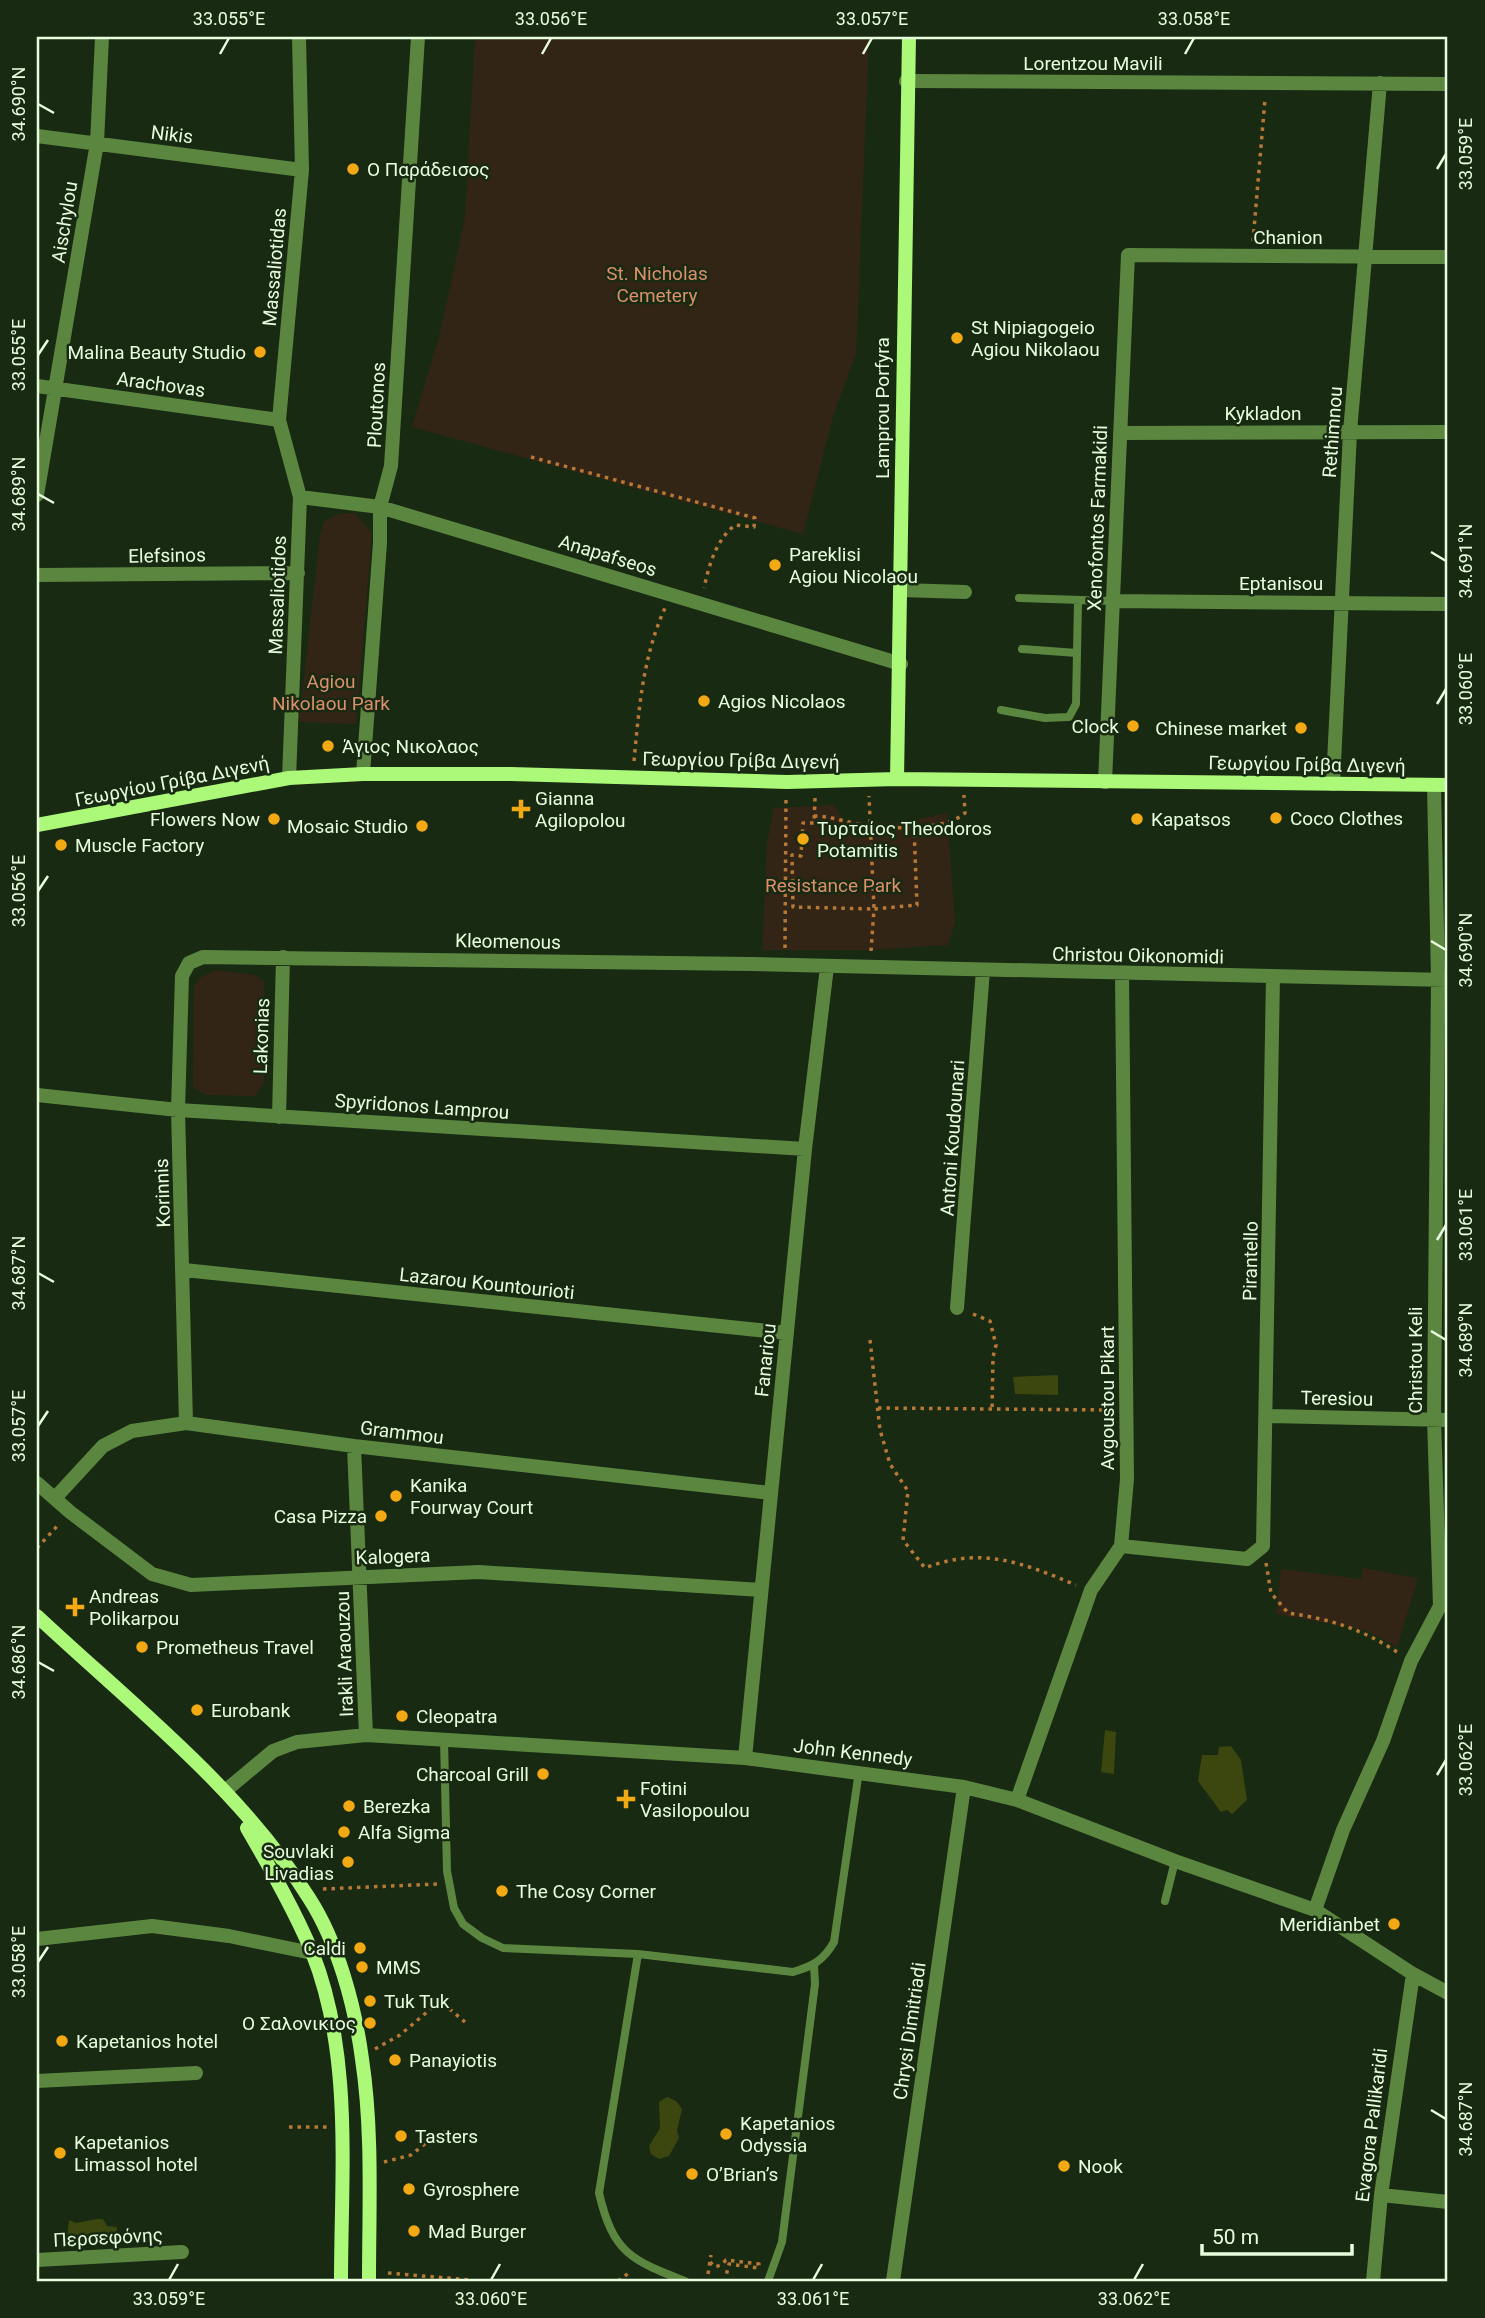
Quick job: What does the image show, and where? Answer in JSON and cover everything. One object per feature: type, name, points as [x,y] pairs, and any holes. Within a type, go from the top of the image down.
[{"type":"main road","name":"Lamprou Porfyra","points":[[897,779],[901,664],[906,81],[909,37]]},
{"type":"main road","name":"Γεωργίου Γρίβα Διγενή","points":[[37,825],[289,778],[362,774],[633,777],[787,782],[897,779],[1441,785]]},
{"type":"main road","points":[[37,1616],[225,1791],[310,1899],[345,1983],[362,2058],[368,2115],[369,2281]]},
{"type":"main road","points":[[225,1791],[274,1875],[312,1952],[332,2028],[340,2127],[341,2281]]},
{"type":"street","name":"Aischylou","points":[[37,495],[97,143],[102,37]]},
{"type":"street","name":"Massaliotidas","points":[[299,37],[302,170],[279,420],[300,497]]},
{"type":"street","name":"Ploutonos","points":[[362,774],[380,543],[380,507],[391,466],[418,37]]},
{"type":"street","name":"Lorentzou Mavili","points":[[906,81],[1448,84]]},
{"type":"street","name":"Rethimnou","points":[[1333,784],[1350,432],[1380,83]]},
{"type":"street","name":"Nikis","points":[[37,136],[302,170]]},
{"type":"street","name":"Chanion","points":[[1128,255],[1448,257]]},
{"type":"street","name":"Xenofontos Farmakidi","points":[[1105,782],[1128,255]]},
{"type":"street","name":"Arachovas","points":[[37,386],[279,420]]},
{"type":"street","name":"Kykladon","points":[[1120,433],[1448,432]]},
{"type":"street","name":"Anapafseos","points":[[300,497],[380,507],[901,664]]},
{"type":"street","name":"Massaliotidos","points":[[289,778],[300,497]]},
{"type":"street","name":"Elefsinos","points":[[37,575],[298,573]]},
{"type":"street","points":[[901,590],[965,592]]},
{"type":"street","name":"Eptanisou","points":[[1113,601],[1448,604]]},
{"type":"street","name":"Christou Keli","points":[[1315,1910],[1343,1830],[1383,1741],[1411,1661],[1444,1606],[1441,1420],[1441,785]]},
{"type":"street","name":"Kleomenous","points":[[189,963],[203,957],[283,957],[827,967]]},
{"type":"street","name":"Lakonias","points":[[279,1116],[283,957]]},
{"type":"street","name":"Korinnis","points":[[186,1423],[178,1110],[182,976],[189,963]]},
{"type":"street","name":"Christou Oikonomidi","points":[[827,967],[1443,980]]},
{"type":"street","name":"Fanariou","points":[[745,1758],[805,1149],[827,967]]},
{"type":"street","name":"Antoni Koudounari","points":[[957,1308],[983,970]]},
{"type":"street","name":"Avgoustou Pikart","points":[[1017,1800],[1091,1590],[1121,1546],[1127,1479],[1122,974]]},
{"type":"street","name":"Pirantello","points":[[1263,1546],[1268,1416],[1273,977]]},
{"type":"street","name":"Spyridonos Lamprou","points":[[37,1095],[178,1110],[805,1149]]},
{"type":"street","name":"Lazarou Kountourioti","points":[[184,1270],[787,1334]]},
{"type":"street","name":"Teresiou","points":[[1268,1416],[1441,1420]]},
{"type":"street","name":"Grammou","points":[[55,1498],[103,1446],[132,1431],[186,1423],[354,1446],[771,1493]]},
{"type":"street","name":"Irakli Araouzou","points":[[354,1446],[366,1735]]},
{"type":"street","name":"Kalogera","points":[[37,1483],[69,1512],[152,1574],[191,1585],[479,1572],[761,1590]]},
{"type":"street","points":[[1121,1546],[1247,1559],[1263,1546]]},
{"type":"street","name":"John Kennedy","points":[[225,1791],[273,1751],[297,1742],[366,1735],[745,1758],[964,1787],[1017,1800],[1175,1861],[1315,1910],[1413,1974],[1448,1993]]},
{"type":"street","name":"Chrysi Dimitriadi","points":[[894,2281],[964,1787]]},
{"type":"street","points":[[37,1939],[152,1926],[229,1936],[312,1952]]},
{"type":"street","name":"Evagora Pallikaridi","points":[[1373,2281],[1381,2194],[1413,1974]]},
{"type":"street","points":[[37,2081],[196,2073]]},
{"type":"street","points":[[1381,2194],[1448,2203]]},
{"type":"street","name":"Περσεφόνης","points":[[37,2260],[182,2252]]},
{"type":"lane","points":[[1020,598],[1113,601]]},
{"type":"lane","points":[[1001,710],[1045,718],[1069,717],[1076,704],[1078,601]]},
{"type":"lane","points":[[1023,649],[1077,653]]},
{"type":"lane","points":[[444,1739],[449,1883],[454,1908],[463,1924],[482,1938],[503,1948],[638,1954],[793,1972],[814,1965],[825,1957],[834,1942],[840,1918],[859,1771]]},
{"type":"lane","points":[[1165,1901],[1175,1861]]},
{"type":"lane","points":[[638,1954],[599,2193],[605,2218],[618,2241],[636,2262],[685,2281]]},
{"type":"lane","points":[[768,2281],[782,2242],[816,1984],[814,1965]]},
{"type":"path","points":[[1252,256],[1267,83]]},
{"type":"path","points":[[531,457],[755,518],[754,527],[735,525],[723,534],[707,570],[700,603]]},
{"type":"path","points":[[633,777],[639,706],[652,637],[672,595]]},
{"type":"path","points":[[814,816],[868,826],[914,827],[958,820],[965,813],[964,780]]},
{"type":"path","points":[[869,781],[868,826],[873,909],[870,968]]},
{"type":"path","points":[[785,965],[787,782]]},
{"type":"path","points":[[815,782],[814,823],[803,824],[801,856],[792,855],[793,907],[873,909],[917,905],[914,827]]},
{"type":"path","points":[[957,1308],[990,1321],[996,1345],[993,1357],[992,1410]]},
{"type":"path","points":[[870,1340],[878,1408],[890,1464],[908,1491],[904,1540],[925,1568],[942,1561],[971,1557],[1005,1558],[1091,1590]]},
{"type":"path","points":[[878,1408],[1126,1410]]},
{"type":"path","points":[[37,1548],[69,1512]]},
{"type":"path","points":[[1263,1546],[1271,1593],[1288,1613],[1334,1620],[1369,1634],[1411,1661]]},
{"type":"path","points":[[323,1889],[449,1883]]},
{"type":"path","points":[[373,2051],[400,2035],[440,2001],[465,2022]]},
{"type":"path","points":[[289,2127],[340,2127]]},
{"type":"path","points":[[382,2162],[411,2155],[439,2132],[476,2135]]},
{"type":"path","points":[[708,2274],[711,2255]]},
{"type":"path","points":[[710,2262],[715,2267],[721,2266],[726,2260],[759,2264],[758,2268],[729,2264],[726,2276]]},
{"type":"path","points":[[618,2281],[629,2272]]},
{"type":"path","points":[[388,2273],[470,2280]]},
{"type":"green space","name":"St. Nicholas Cemetery","points":[[475,37],[869,37],[856,354],[833,416],[803,534],[412,427],[440,333],[465,217]]},
{"type":"green space","name":"Agiou Nikolaou Park","points":[[355,513],[372,533],[356,724],[299,722],[320,535],[324,521],[338,514]]},
{"type":"green space","name":"Resistance Park","points":[[834,805],[844,821],[899,823],[947,813],[955,922],[948,945],[870,950],[762,950],[767,843],[774,808]]},
{"type":"green space","points":[[217,970],[255,975],[264,981],[264,1083],[255,1096],[207,1095],[193,1088],[194,987],[199,978]]},
{"type":"green space","points":[[1363,1568],[1418,1578],[1397,1647],[1365,1630],[1276,1614],[1281,1569],[1361,1579]]},
{"type":"shaded area","points":[[1058,1375],[1058,1395],[1015,1394],[1013,1377]]},
{"type":"shaded area","points":[[1105,1730],[1116,1732],[1114,1774],[1101,1772]]},
{"type":"shaded area","points":[[1231,1746],[1241,1760],[1247,1800],[1232,1814],[1227,1810],[1221,1812],[1198,1781],[1202,1755],[1218,1755],[1219,1747]]},
{"type":"shaded area","points":[[667,2097],[676,2101],[682,2109],[677,2130],[679,2138],[669,2156],[659,2159],[651,2154],[649,2146],[660,2128],[659,2102]]},
{"type":"shaded area","points":[[103,2219],[107,2226],[117,2227],[116,2238],[67,2239],[69,2220],[76,2223]]},
{"type":"place","name":"Ο Παράδεισος","points":[[353,169]]},
{"type":"place","name":"St Nipiagogeio Agiou Nikolaou","points":[[957,338]]},
{"type":"place","name":"Malina Beauty Studio","points":[[260,352]]},
{"type":"place","name":"Pareklisi Agiou Nicolaou","points":[[775,565]]},
{"type":"place","name":"Agios Nicolaos","points":[[704,701]]},
{"type":"place","name":"Clock","points":[[1133,726]]},
{"type":"place","name":"Chinese market","points":[[1301,728]]},
{"type":"place","name":"Άγιος Νικολαος","points":[[328,746]]},
{"type":"place","name":"Gianna Agilopolou","points":[[521,809]]},
{"type":"place","name":"Coco Clothes","points":[[1276,818]]},
{"type":"place","name":"Flowers Now","points":[[274,819]]},
{"type":"place","name":"Kapatsos","points":[[1137,819]]},
{"type":"place","name":"Mosaic Studio","points":[[422,826]]},
{"type":"place","name":"Τυρταίος Theodoros Potamitis","points":[[803,839]]},
{"type":"place","name":"Muscle Factory","points":[[61,845]]},
{"type":"place","name":"Kanika Fourway Court","points":[[396,1496]]},
{"type":"place","name":"Casa Pizza","points":[[381,1516]]},
{"type":"place","name":"Andreas Polikarpou","points":[[75,1607]]},
{"type":"place","name":"Prometheus Travel","points":[[142,1647]]},
{"type":"place","name":"Eurobank","points":[[197,1710]]},
{"type":"place","name":"Cleopatra","points":[[402,1716]]},
{"type":"place","name":"Charcoal Grill","points":[[543,1774]]},
{"type":"place","name":"Fotini Vasilopoulou","points":[[626,1799]]},
{"type":"place","name":"Berezka","points":[[349,1806]]},
{"type":"place","name":"Alfa Sigma","points":[[344,1832]]},
{"type":"place","name":"Souvlaki Livadias","points":[[348,1862]]},
{"type":"place","name":"The Cosy Corner","points":[[502,1891]]},
{"type":"place","name":"Meridianbet","points":[[1394,1924]]},
{"type":"place","name":"Caldi","points":[[360,1948]]},
{"type":"place","name":"MMS","points":[[362,1967]]},
{"type":"place","name":"Tuk Tuk","points":[[370,2001]]},
{"type":"place","name":"Ο Σαλονικιος","points":[[370,2023]]},
{"type":"place","name":"Kapetanios hotel","points":[[62,2041]]},
{"type":"place","name":"Panayiotis","points":[[395,2060]]},
{"type":"place","name":"Kapetanios Odyssia","points":[[726,2134]]},
{"type":"place","name":"Tasters","points":[[401,2136]]},
{"type":"place","name":"Kapetanios Limassol hotel","points":[[60,2153]]},
{"type":"place","name":"Nook","points":[[1064,2166]]},
{"type":"place","name":"O’Brian’s","points":[[692,2174]]},
{"type":"place","name":"Gyrosphere","points":[[409,2189]]},
{"type":"place","name":"Mad Burger","points":[[414,2231]]}]
